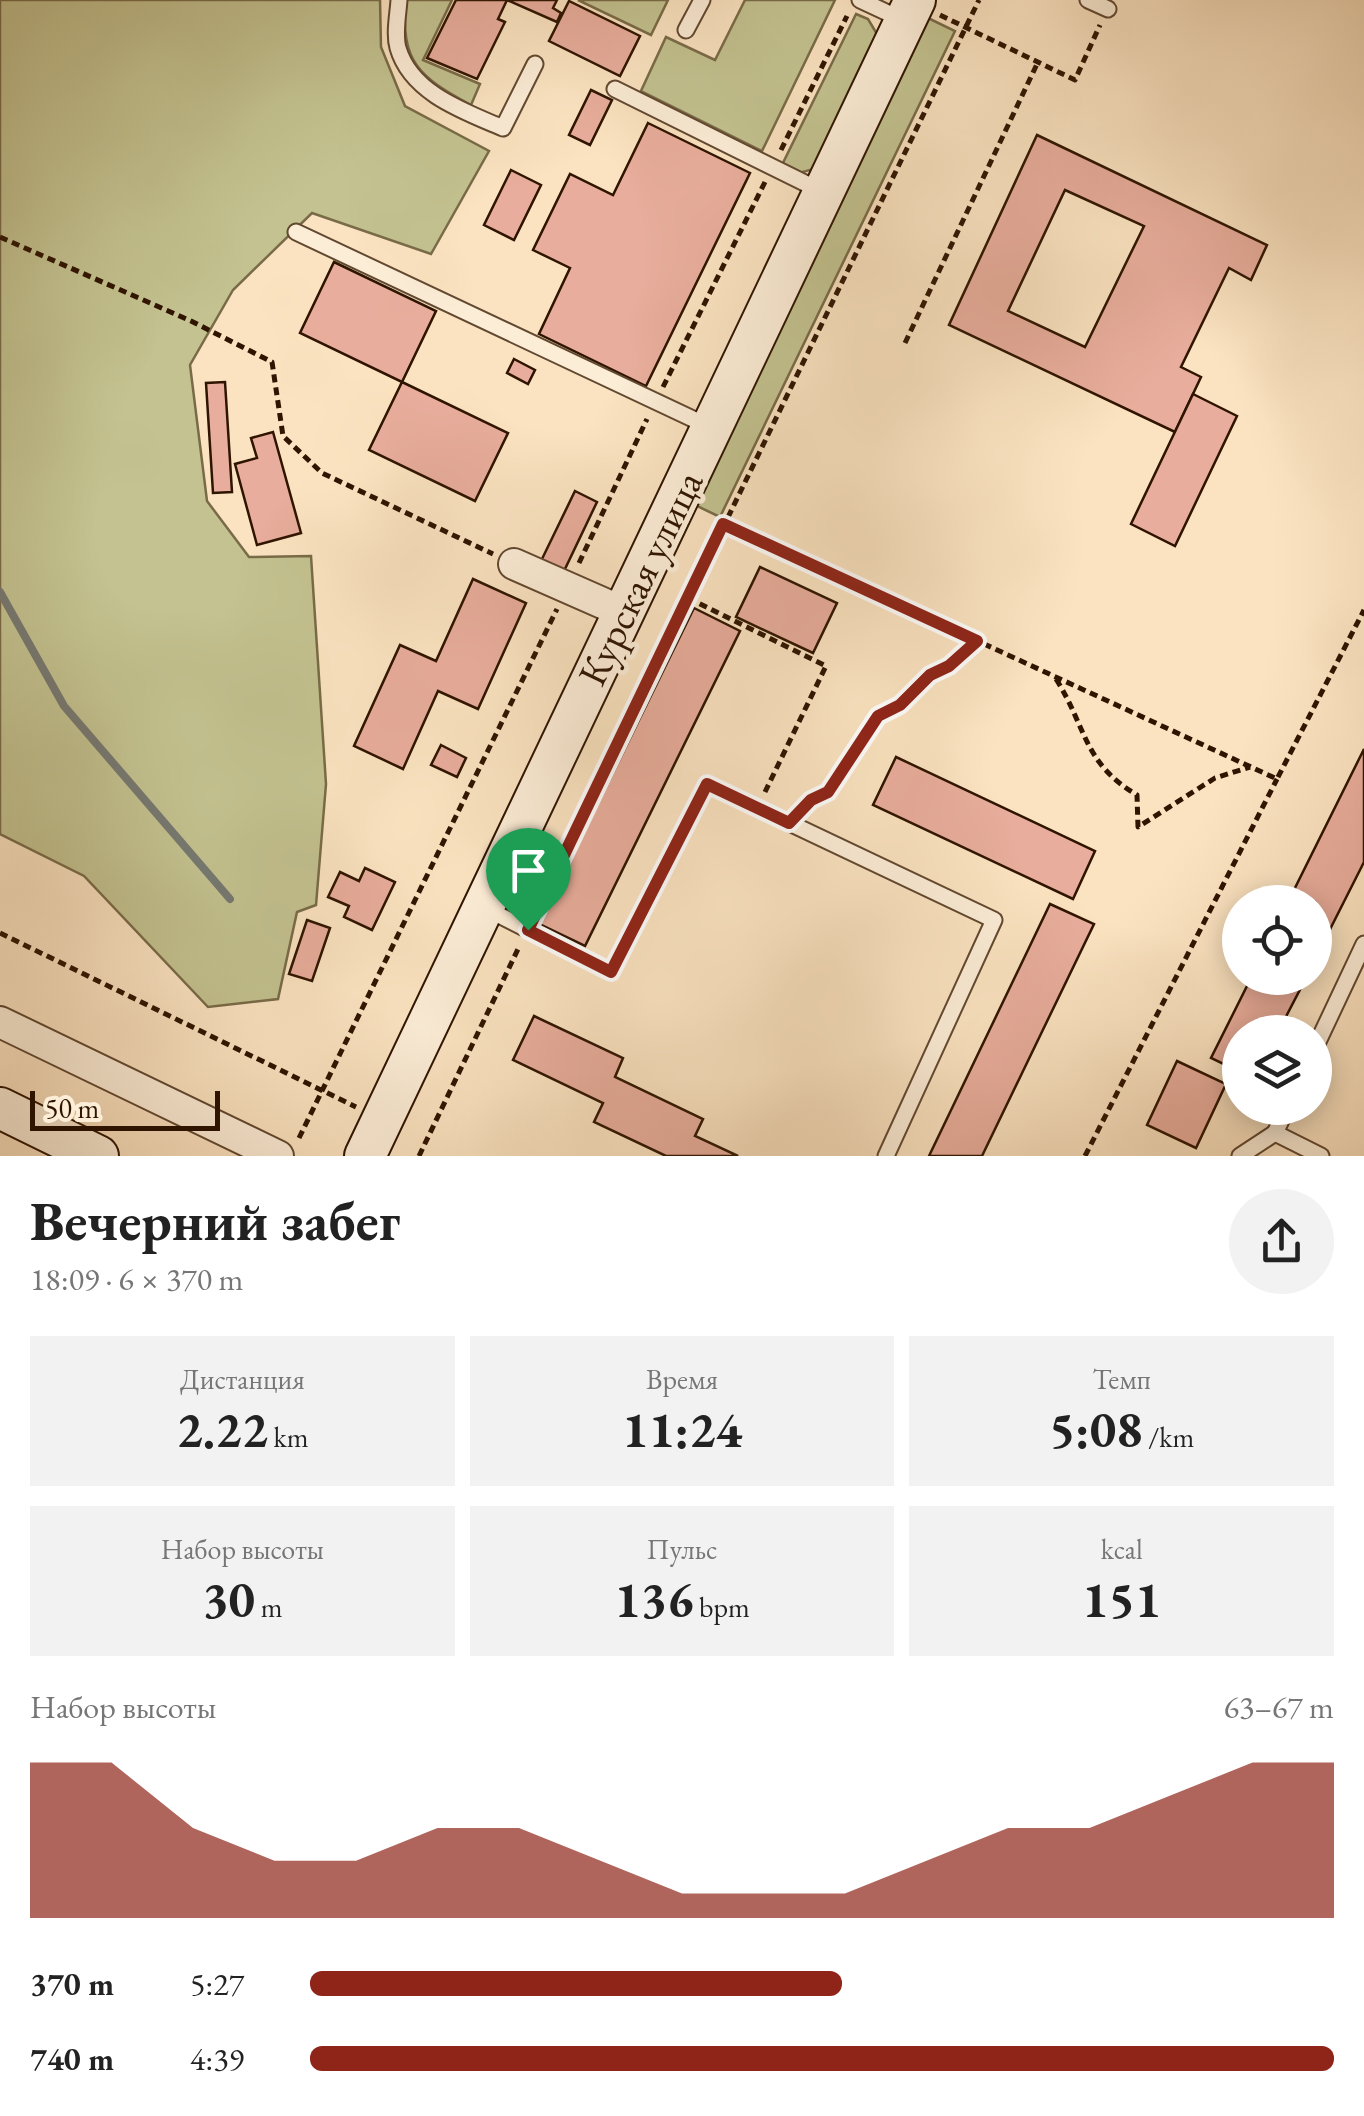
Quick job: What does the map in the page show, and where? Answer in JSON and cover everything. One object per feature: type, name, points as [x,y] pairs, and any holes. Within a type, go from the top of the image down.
[{"type":"main road","name":"Курская улица","points":[[365,1156],[911,8]]},
{"type":"main road","points":[[0,1108],[98,1156]]},
{"type":"street","points":[[514,564],[623,612]]},
{"type":"street","points":[[0,1022],[278,1156]]},
{"type":"lane","points":[[399,0],[396,45],[411,76],[452,106],[502,128],[535,64]]},
{"type":"lane","points":[[686,30],[702,0]]},
{"type":"lane","points":[[860,0],[911,8]]},
{"type":"lane","points":[[1088,0],[1108,9]]},
{"type":"lane","points":[[616,89],[824,192]]},
{"type":"lane","points":[[296,232],[714,429]]},
{"type":"lane","points":[[482,906],[611,972],[707,784],[994,920],[886,1156]]},
{"type":"lane","points":[[1331,1015],[1364,944]]},
{"type":"lane","points":[[1240,1156],[1275,1134],[1279,1125]]},
{"type":"lane","points":[[1275,1134],[1322,1156]]},
{"type":"path","points":[[419,1156],[979,0]]},
{"type":"path","points":[[911,8],[965,27],[1074,80],[1108,9]]},
{"type":"path","points":[[905,343],[1038,62]]},
{"type":"path","points":[[0,237],[191,321],[272,362],[283,436],[322,473],[514,564]]},
{"type":"path","points":[[723,524],[1278,780]]},
{"type":"path","points":[[688,597],[826,666],[757,808]]},
{"type":"path","points":[[1086,1156],[1364,610]]},
{"type":"path","points":[[789,823],[811,800],[828,792],[878,716],[900,705],[930,675],[949,666],[977,641]]},
{"type":"path","points":[[1055,676],[1078,713],[1082,738],[1109,778],[1137,795],[1138,828],[1215,778],[1250,767]]},
{"type":"path","points":[[0,933],[427,1140]]},
{"type":"shaded area","points":[[0,0],[380,0],[381,47],[405,106],[489,151],[431,254],[312,213],[233,290],[190,365],[207,501],[249,557],[311,556],[326,784],[316,905],[297,912],[278,999],[208,1007],[84,876],[0,834]]},
{"type":"shaded area","points":[[406,0],[452,0],[423,60],[480,84],[471,105],[438,85],[417,65],[406,39]]},
{"type":"shaded area","points":[[578,0],[668,0],[651,35]]},
{"type":"shaded area","points":[[745,0],[835,0],[762,151],[641,91],[666,37],[715,60]]},
{"type":"shaded area","points":[[856,14],[868,19],[880,39],[818,168],[795,174],[781,167]]},
{"type":"shaded area","points":[[928,18],[955,31],[720,517],[695,505]]},
{"type":"building","points":[[456,0],[507,0],[498,19],[505,22],[477,79],[427,58]]},
{"type":"building","points":[[507,0],[557,0],[553,8],[561,13],[557,22]]},
{"type":"building","points":[[569,1],[640,36],[620,76],[549,41]]},
{"type":"building","points":[[591,90],[612,100],[590,145],[569,135]]},
{"type":"building","points":[[648,123],[750,173],[646,386],[539,334],[570,268],[533,250],[570,174],[613,195]]},
{"type":"building","points":[[1037,135],[1267,245],[1251,280],[1229,268],[1181,367],[1201,377],[1175,432],[949,325]],"holes":[[[1065,190],[1144,226],[1085,347],[1008,311]]]},
{"type":"building","points":[[511,170],[541,185],[514,240],[484,225]]},
{"type":"building","points":[[334,262],[436,311],[402,382],[300,333]]},
{"type":"building","points":[[514,359],[535,370],[528,384],[507,373]]},
{"type":"building","points":[[225,382],[232,492],[213,493],[206,383]]},
{"type":"building","points":[[402,382],[508,433],[475,501],[369,450]]},
{"type":"building","points":[[1193,394],[1237,416],[1175,546],[1131,524]]},
{"type":"building","points":[[273,432],[301,533],[257,545],[235,464],[257,458],[251,438]]},
{"type":"building","points":[[575,491],[597,502],[564,571],[541,561]]},
{"type":"building","points":[[760,567],[837,603],[813,653],[736,617]]},
{"type":"building","points":[[473,579],[526,603],[478,709],[438,691],[403,769],[354,746],[400,645],[436,661]]},
{"type":"building","points":[[694,608],[740,631],[585,946],[539,924]]},
{"type":"building","points":[[441,745],[466,758],[457,777],[431,765]]},
{"type":"building","points":[[1364,749],[1364,862],[1332,925],[1332,885],[1296,885]]},
{"type":"building","points":[[896,757],[1095,851],[1073,899],[873,805]]},
{"type":"building","points":[[365,868],[395,882],[372,930],[344,917],[349,906],[328,897],[340,872],[359,881]]},
{"type":"building","points":[[1050,904],[1094,924],[982,1156],[929,1156]]},
{"type":"building","points":[[307,920],[330,928],[312,981],[289,974]]},
{"type":"building","points":[[1242,995],[1297,995],[1287,1015],[1232,1015]]},
{"type":"building","points":[[534,1016],[623,1058],[615,1077],[703,1119],[695,1136],[738,1156],[666,1156],[594,1122],[603,1103],[513,1060]]},
{"type":"building","points":[[1222,1036],[1222,1063],[1211,1058]]},
{"type":"building","points":[[1177,1061],[1222,1082],[1222,1093],[1196,1148],[1147,1125]]},
{"type":"waterway","points":[[0,592],[64,706],[230,899]]},
{"type":"route","points":[[723,524],[977,641],[949,666],[930,675],[900,705],[878,716],[828,792],[811,800],[789,823],[707,784],[611,972],[528,930],[723,524]]}]
